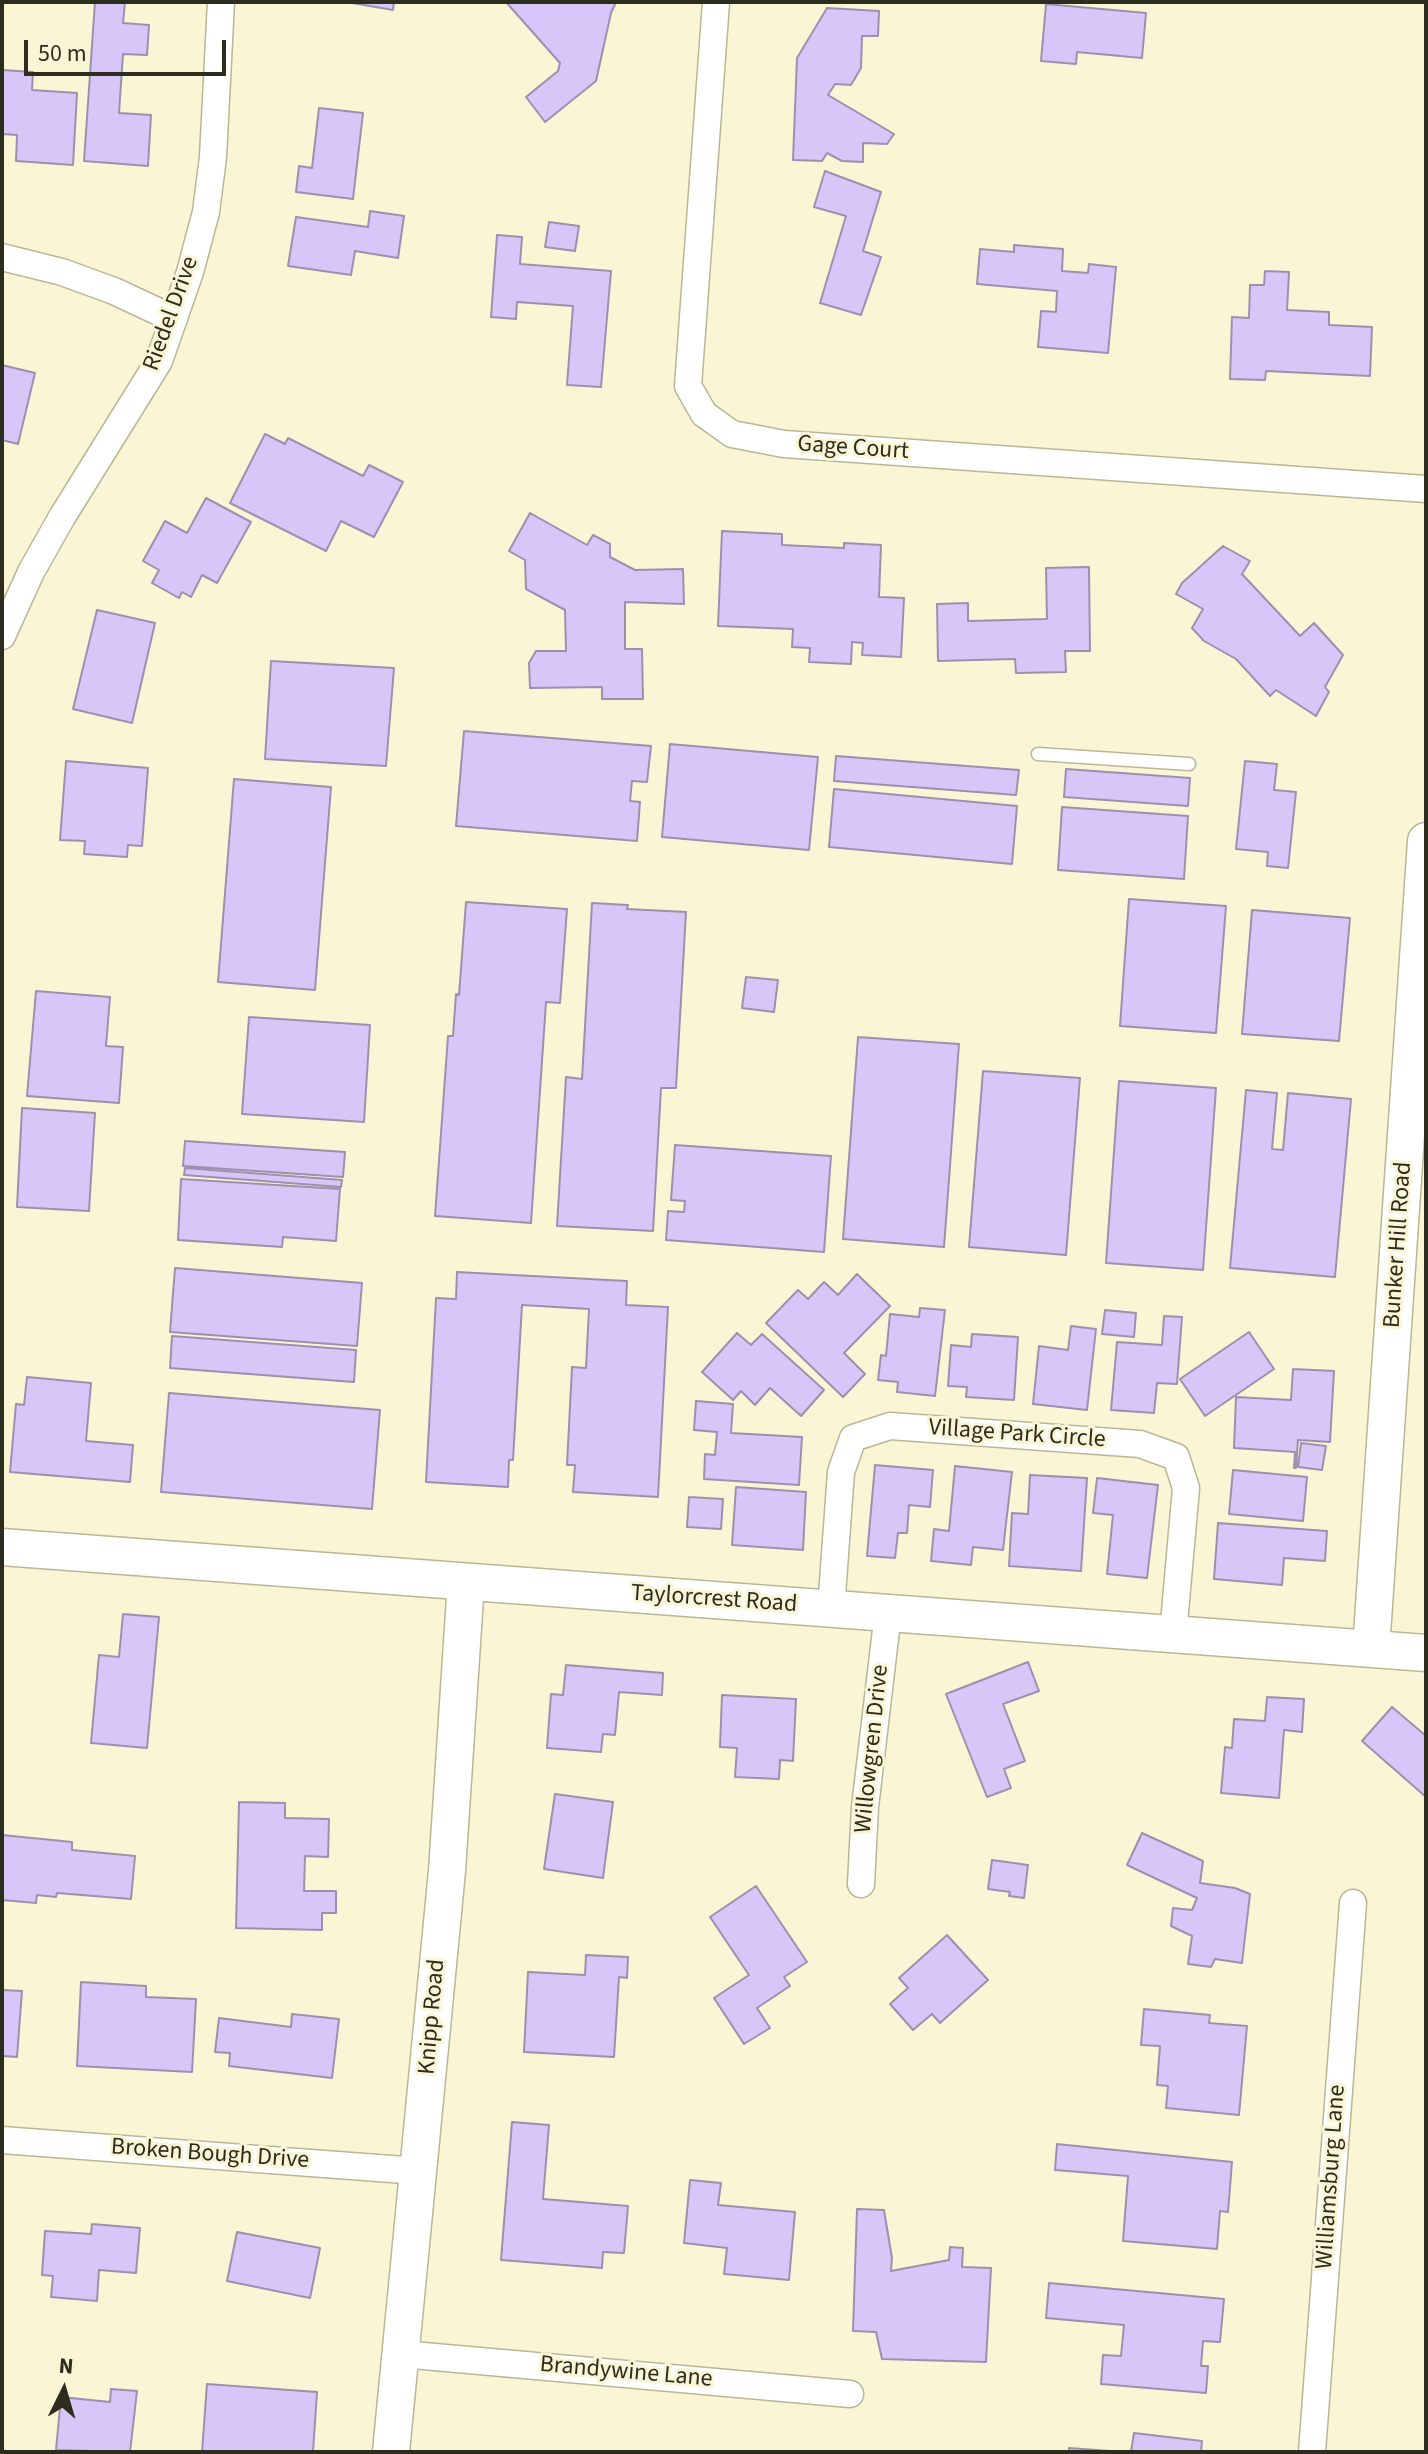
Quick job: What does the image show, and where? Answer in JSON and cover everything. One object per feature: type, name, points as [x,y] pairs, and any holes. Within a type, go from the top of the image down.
[{"type":"street","name":"Riedel Drive","points":[[2,636],[31,572],[159,361],[174,319],[206,212],[213,157],[221,2]]},
{"type":"street","name":"Gage Court","points":[[716,2],[688,386],[704,414],[732,434],[784,444],[1426,489]]},
{"type":"street","points":[[2,257],[62,272],[114,291],[174,319]]},
{"type":"street","name":"Bunker Hill Road","points":[[1371,1649],[1426,841]]},
{"type":"street","name":"Village Park Circle","points":[[831,1609],[841,1472],[853,1438],[890,1426],[1140,1444],[1176,1457],[1186,1488],[1173,1634]]},
{"type":"street","name":"Taylorcrest Road","points":[[2,1547],[1426,1653]]},
{"type":"street","name":"Knipp Road","points":[[391,2452],[447,1871],[466,1582]]},
{"type":"street","name":"Willowgren Drive","points":[[861,1884],[865,1807],[888,1613]]},
{"type":"street","name":"Williamsburg Lane","points":[[1312,2452],[1353,1903]]},
{"type":"street","name":"Broken Bough Drive","points":[[2,2140],[418,2171]]},
{"type":"street","name":"Brandywine Lane","points":[[401,2354],[850,2394]]},
{"type":"lane","points":[[1038,754],[1189,764]]},
{"type":"building","points":[[95,2],[125,2],[123,23],[149,25],[147,55],[123,54],[119,113],[151,115],[148,166],[84,161]]},
{"type":"building","points":[[346,2],[394,2],[393,10]]},
{"type":"building","points":[[506,2],[616,2],[596,81],[545,122],[526,97],[558,71],[560,63]]},
{"type":"building","points":[[1046,4],[1146,13],[1142,58],[1077,52],[1076,64],[1041,61]]},
{"type":"building","points":[[827,8],[879,11],[878,36],[862,36],[861,68],[851,85],[835,84],[828,95],[894,134],[887,144],[863,143],[863,162],[842,161],[827,153],[822,161],[793,160],[797,58]]},
{"type":"building","points":[[2,70],[33,72],[32,90],[77,93],[73,165],[16,161],[17,135],[2,134]]},
{"type":"building","points":[[319,108],[363,113],[353,199],[296,192],[299,166],[312,168]]},
{"type":"building","points":[[825,171],[881,192],[863,251],[881,257],[861,315],[820,303],[846,216],[814,207]]},
{"type":"building","points":[[370,211],[404,216],[398,258],[355,251],[351,275],[288,266],[296,217],[368,227]]},
{"type":"building","points":[[549,222],[579,226],[575,251],[545,247]]},
{"type":"building","points":[[497,235],[522,237],[520,264],[611,271],[601,387],[567,385],[573,306],[517,302],[516,319],[491,317]]},
{"type":"building","points":[[1014,245],[1063,249],[1062,271],[1088,273],[1089,264],[1116,267],[1108,353],[1038,347],[1041,311],[1056,312],[1057,291],[977,284],[980,249],[1014,252]]},
{"type":"building","points":[[1265,271],[1289,272],[1287,310],[1329,312],[1329,325],[1372,327],[1370,376],[1266,371],[1265,380],[1230,379],[1232,317],[1249,318],[1250,285],[1264,285]]},
{"type":"building","points":[[2,365],[35,373],[18,444],[2,440]]},
{"type":"building","points":[[265,434],[285,444],[288,438],[363,476],[369,465],[403,482],[374,537],[341,521],[326,551],[230,503]]},
{"type":"building","points":[[206,498],[251,522],[217,583],[202,575],[191,597],[182,592],[179,598],[152,583],[159,570],[143,561],[165,521],[187,533]]},
{"type":"building","points":[[530,513],[587,545],[593,535],[610,544],[610,557],[635,570],[683,569],[684,604],[625,602],[625,649],[642,649],[643,699],[602,699],[602,687],[530,688],[529,663],[536,651],[566,651],[565,610],[526,589],[525,560],[509,551]]},
{"type":"building","points":[[722,531],[782,534],[782,545],[844,548],[844,543],[881,545],[879,597],[904,598],[901,657],[862,655],[863,643],[852,642],[851,664],[809,662],[810,648],[792,647],[793,629],[718,626]]},
{"type":"building","points":[[1223,546],[1250,561],[1242,574],[1300,636],[1314,623],[1343,655],[1325,687],[1329,692],[1316,716],[1276,690],[1270,696],[1236,659],[1204,641],[1192,628],[1203,609],[1176,594],[1182,583]]},
{"type":"building","points":[[1089,567],[1090,651],[1065,651],[1066,672],[1016,673],[1015,659],[938,661],[937,604],[968,603],[968,621],[1047,619],[1046,568]]},
{"type":"building","points":[[97,610],[155,623],[132,723],[73,709]]},
{"type":"building","points":[[271,661],[394,668],[386,766],[265,759]]},
{"type":"building","points":[[464,731],[651,746],[647,782],[632,781],[630,801],[640,802],[637,841],[456,826]]},
{"type":"building","points":[[670,744],[818,757],[809,850],[662,837]]},
{"type":"building","points":[[836,756],[1019,770],[1016,795],[834,781]]},
{"type":"building","points":[[66,761],[148,768],[142,846],[128,845],[127,857],[84,854],[85,841],[60,840]]},
{"type":"building","points":[[1245,761],[1277,764],[1274,790],[1296,792],[1288,868],[1267,866],[1268,852],[1236,849]]},
{"type":"building","points":[[1066,769],[1190,778],[1188,806],[1064,797]]},
{"type":"building","points":[[234,779],[331,787],[315,990],[218,982]]},
{"type":"building","points":[[834,789],[1017,806],[1012,864],[829,847]]},
{"type":"building","points":[[1062,807],[1188,816],[1184,879],[1058,870]]},
{"type":"building","points":[[1129,899],[1226,906],[1216,1033],[1120,1026]]},
{"type":"building","points":[[466,902],[567,909],[560,1003],[546,1002],[531,1223],[435,1216],[448,1036],[453,1036],[456,994],[459,995]]},
{"type":"building","points":[[592,903],[628,905],[627,909],[686,912],[676,1088],[661,1088],[653,1231],[557,1226],[566,1077],[582,1079]]},
{"type":"building","points":[[1252,910],[1350,918],[1339,1041],[1242,1034]]},
{"type":"building","points":[[746,977],[778,980],[774,1012],[742,1008]]},
{"type":"building","points":[[36,991],[110,997],[106,1046],[123,1047],[119,1103],[27,1096]]},
{"type":"building","points":[[249,1017],[370,1025],[364,1122],[242,1114]]},
{"type":"building","points":[[858,1037],[959,1044],[944,1247],[843,1239]]},
{"type":"building","points":[[983,1071],[1080,1078],[1066,1255],[969,1247]]},
{"type":"building","points":[[1119,1081],[1216,1088],[1203,1270],[1106,1263]]},
{"type":"building","points":[[1246,1090],[1277,1093],[1272,1149],[1283,1150],[1288,1093],[1351,1099],[1335,1277],[1230,1268]]},
{"type":"building","points":[[22,1108],[95,1113],[89,1211],[17,1207]]},
{"type":"building","points":[[185,1141],[345,1152],[343,1177],[183,1166]]},
{"type":"building","points":[[675,1145],[831,1156],[824,1252],[666,1240],[668,1211],[684,1212],[685,1201],[671,1200]]},
{"type":"building","points":[[185,1168],[342,1180],[341,1187],[184,1175]]},
{"type":"building","points":[[181,1179],[340,1189],[336,1241],[283,1237],[282,1247],[178,1240]]},
{"type":"building","points":[[175,1268],[362,1283],[357,1346],[170,1332]]},
{"type":"building","points":[[457,1272],[627,1281],[626,1305],[668,1307],[658,1497],[573,1492],[575,1465],[567,1465],[572,1367],[586,1368],[589,1309],[522,1305],[513,1460],[509,1460],[508,1487],[426,1482],[436,1298],[456,1299]]},
{"type":"building","points":[[857,1274],[890,1306],[844,1353],[865,1374],[843,1397],[766,1323],[798,1290],[808,1299],[824,1282],[838,1295]]},
{"type":"building","points":[[920,1308],[945,1310],[935,1396],[897,1392],[898,1382],[878,1380],[881,1355],[886,1356],[890,1314],[919,1317]]},
{"type":"building","points":[[1105,1310],[1136,1313],[1134,1337],[1102,1334]]},
{"type":"building","points":[[1164,1316],[1182,1317],[1177,1384],[1157,1383],[1154,1413],[1111,1410],[1117,1342],[1162,1345]]},
{"type":"building","points":[[1071,1326],[1096,1329],[1087,1410],[1033,1404],[1039,1346],[1068,1350]]},
{"type":"building","points":[[1249,1332],[1274,1369],[1205,1416],[1180,1379]]},
{"type":"building","points":[[737,1333],[751,1345],[762,1334],[824,1390],[801,1416],[770,1388],[755,1405],[741,1391],[733,1400],[702,1372]]},
{"type":"building","points":[[972,1334],[1018,1337],[1014,1400],[966,1397],[967,1387],[948,1386],[951,1345],[971,1347]]},
{"type":"building","points":[[172,1336],[356,1350],[354,1382],[170,1368]]},
{"type":"building","points":[[1293,1369],[1334,1371],[1330,1442],[1298,1440],[1296,1468],[1295,1452],[1234,1448],[1236,1397],[1291,1400]]},
{"type":"building","points":[[27,1377],[91,1383],[86,1441],[133,1445],[130,1482],[10,1472],[16,1404],[24,1405]]},
{"type":"building","points":[[169,1393],[380,1410],[372,1509],[161,1492]]},
{"type":"building","points":[[696,1401],[733,1404],[731,1433],[802,1437],[799,1485],[704,1479],[705,1454],[715,1455],[717,1432],[694,1430]]},
{"type":"building","points":[[1301,1443],[1326,1446],[1322,1470],[1298,1467]]},
{"type":"building","points":[[875,1465],[933,1470],[930,1507],[909,1505],[907,1533],[898,1533],[895,1558],[867,1556]]},
{"type":"building","points":[[955,1466],[1012,1472],[1003,1550],[973,1547],[971,1565],[931,1561],[934,1529],[949,1531]]},
{"type":"building","points":[[1233,1470],[1307,1477],[1303,1521],[1229,1514]]},
{"type":"building","points":[[1030,1475],[1087,1478],[1081,1571],[1009,1566],[1012,1513],[1028,1514]]},
{"type":"building","points":[[1097,1478],[1158,1485],[1147,1578],[1107,1574],[1113,1515],[1093,1513]]},
{"type":"building","points":[[736,1487],[806,1492],[803,1550],[732,1545]]},
{"type":"building","points":[[689,1497],[723,1499],[721,1529],[687,1527]]},
{"type":"building","points":[[1218,1523],[1327,1531],[1325,1561],[1284,1558],[1282,1585],[1214,1579]]},
{"type":"building","points":[[123,1614],[159,1617],[147,1748],[91,1743],[99,1655],[119,1657]]},
{"type":"building","points":[[1028,1662],[1039,1691],[1003,1704],[1025,1761],[1004,1769],[1011,1788],[987,1797],[946,1694]]},
{"type":"building","points":[[566,1665],[663,1673],[662,1695],[619,1692],[615,1735],[603,1734],[601,1752],[547,1748],[551,1694],[563,1695]]},
{"type":"building","points":[[722,1695],[796,1699],[793,1761],[780,1760],[779,1779],[735,1777],[737,1748],[720,1747]]},
{"type":"building","points":[[1267,1697],[1304,1699],[1302,1732],[1284,1730],[1279,1798],[1221,1793],[1225,1747],[1232,1748],[1234,1719],[1265,1721]]},
{"type":"building","points":[[1392,1707],[1426,1736],[1426,1797],[1362,1741]]},
{"type":"building","points":[[555,1794],[613,1802],[603,1878],[544,1869]]},
{"type":"building","points":[[239,1802],[285,1803],[285,1818],[329,1819],[328,1857],[305,1856],[304,1891],[336,1891],[336,1913],[322,1913],[322,1930],[236,1928]]},
{"type":"building","points":[[1142,1833],[1203,1861],[1200,1883],[1235,1888],[1250,1894],[1242,1963],[1215,1959],[1211,1967],[1188,1964],[1192,1936],[1171,1926],[1173,1908],[1192,1910],[1197,1898],[1127,1865]]},
{"type":"building","points":[[2,1835],[72,1842],[72,1850],[135,1856],[131,1899],[57,1893],[56,1897],[37,1895],[36,1903],[2,1900]]},
{"type":"building","points":[[992,1860],[1028,1865],[1024,1898],[1009,1896],[1010,1892],[988,1889]]},
{"type":"building","points":[[756,1886],[807,1962],[784,1977],[790,1986],[757,2008],[770,2028],[744,2044],[714,1998],[749,1975],[710,1917]]},
{"type":"building","points":[[947,1935],[988,1980],[940,2023],[932,2014],[913,2030],[890,2004],[908,1988],[899,1978]]},
{"type":"building","points":[[586,1955],[628,1957],[627,1978],[619,1977],[614,2057],[524,2052],[528,1972],[585,1975]]},
{"type":"building","points":[[81,1982],[146,1986],[146,1997],[196,1999],[192,2072],[77,2066]]},
{"type":"building","points":[[2,1990],[22,1991],[17,2057],[2,2056]]},
{"type":"building","points":[[1144,2009],[1210,2015],[1209,2023],[1247,2026],[1239,2115],[1166,2108],[1168,2086],[1157,2085],[1160,2046],[1141,2045]]},
{"type":"building","points":[[292,2014],[339,2019],[332,2078],[229,2066],[230,2053],[215,2052],[219,2018],[291,2027]]},
{"type":"building","points":[[512,2122],[549,2125],[543,2199],[628,2206],[624,2253],[603,2252],[602,2268],[501,2260]]},
{"type":"building","points":[[1057,2144],[1232,2162],[1228,2212],[1220,2211],[1217,2249],[1123,2241],[1128,2176],[1055,2170]]},
{"type":"building","points":[[690,2180],[721,2183],[718,2205],[795,2212],[789,2280],[724,2274],[727,2248],[684,2243]]},
{"type":"building","points":[[857,2209],[884,2210],[892,2258],[891,2271],[949,2260],[950,2247],[963,2248],[962,2267],[991,2268],[986,2362],[882,2359],[876,2332],[853,2331]]},
{"type":"building","points":[[92,2224],[140,2228],[136,2273],[99,2270],[97,2301],[51,2297],[53,2276],[42,2275],[45,2231],[91,2234]]},
{"type":"building","points":[[237,2232],[320,2248],[310,2298],[227,2281]]},
{"type":"building","points":[[1049,2283],[1224,2299],[1220,2342],[1203,2341],[1201,2366],[1208,2366],[1206,2393],[1101,2384],[1103,2355],[1121,2356],[1124,2325],[1046,2318]]},
{"type":"building","points":[[207,2384],[317,2392],[313,2452],[202,2452]]},
{"type":"building","points":[[111,2389],[137,2391],[130,2452],[56,2450],[61,2397],[110,2402]]},
{"type":"building","points":[[1134,2433],[1202,2441],[1201,2452],[1131,2452]]},
{"type":"building","points":[[1069,2448],[1124,2452],[1069,2452]]}]
